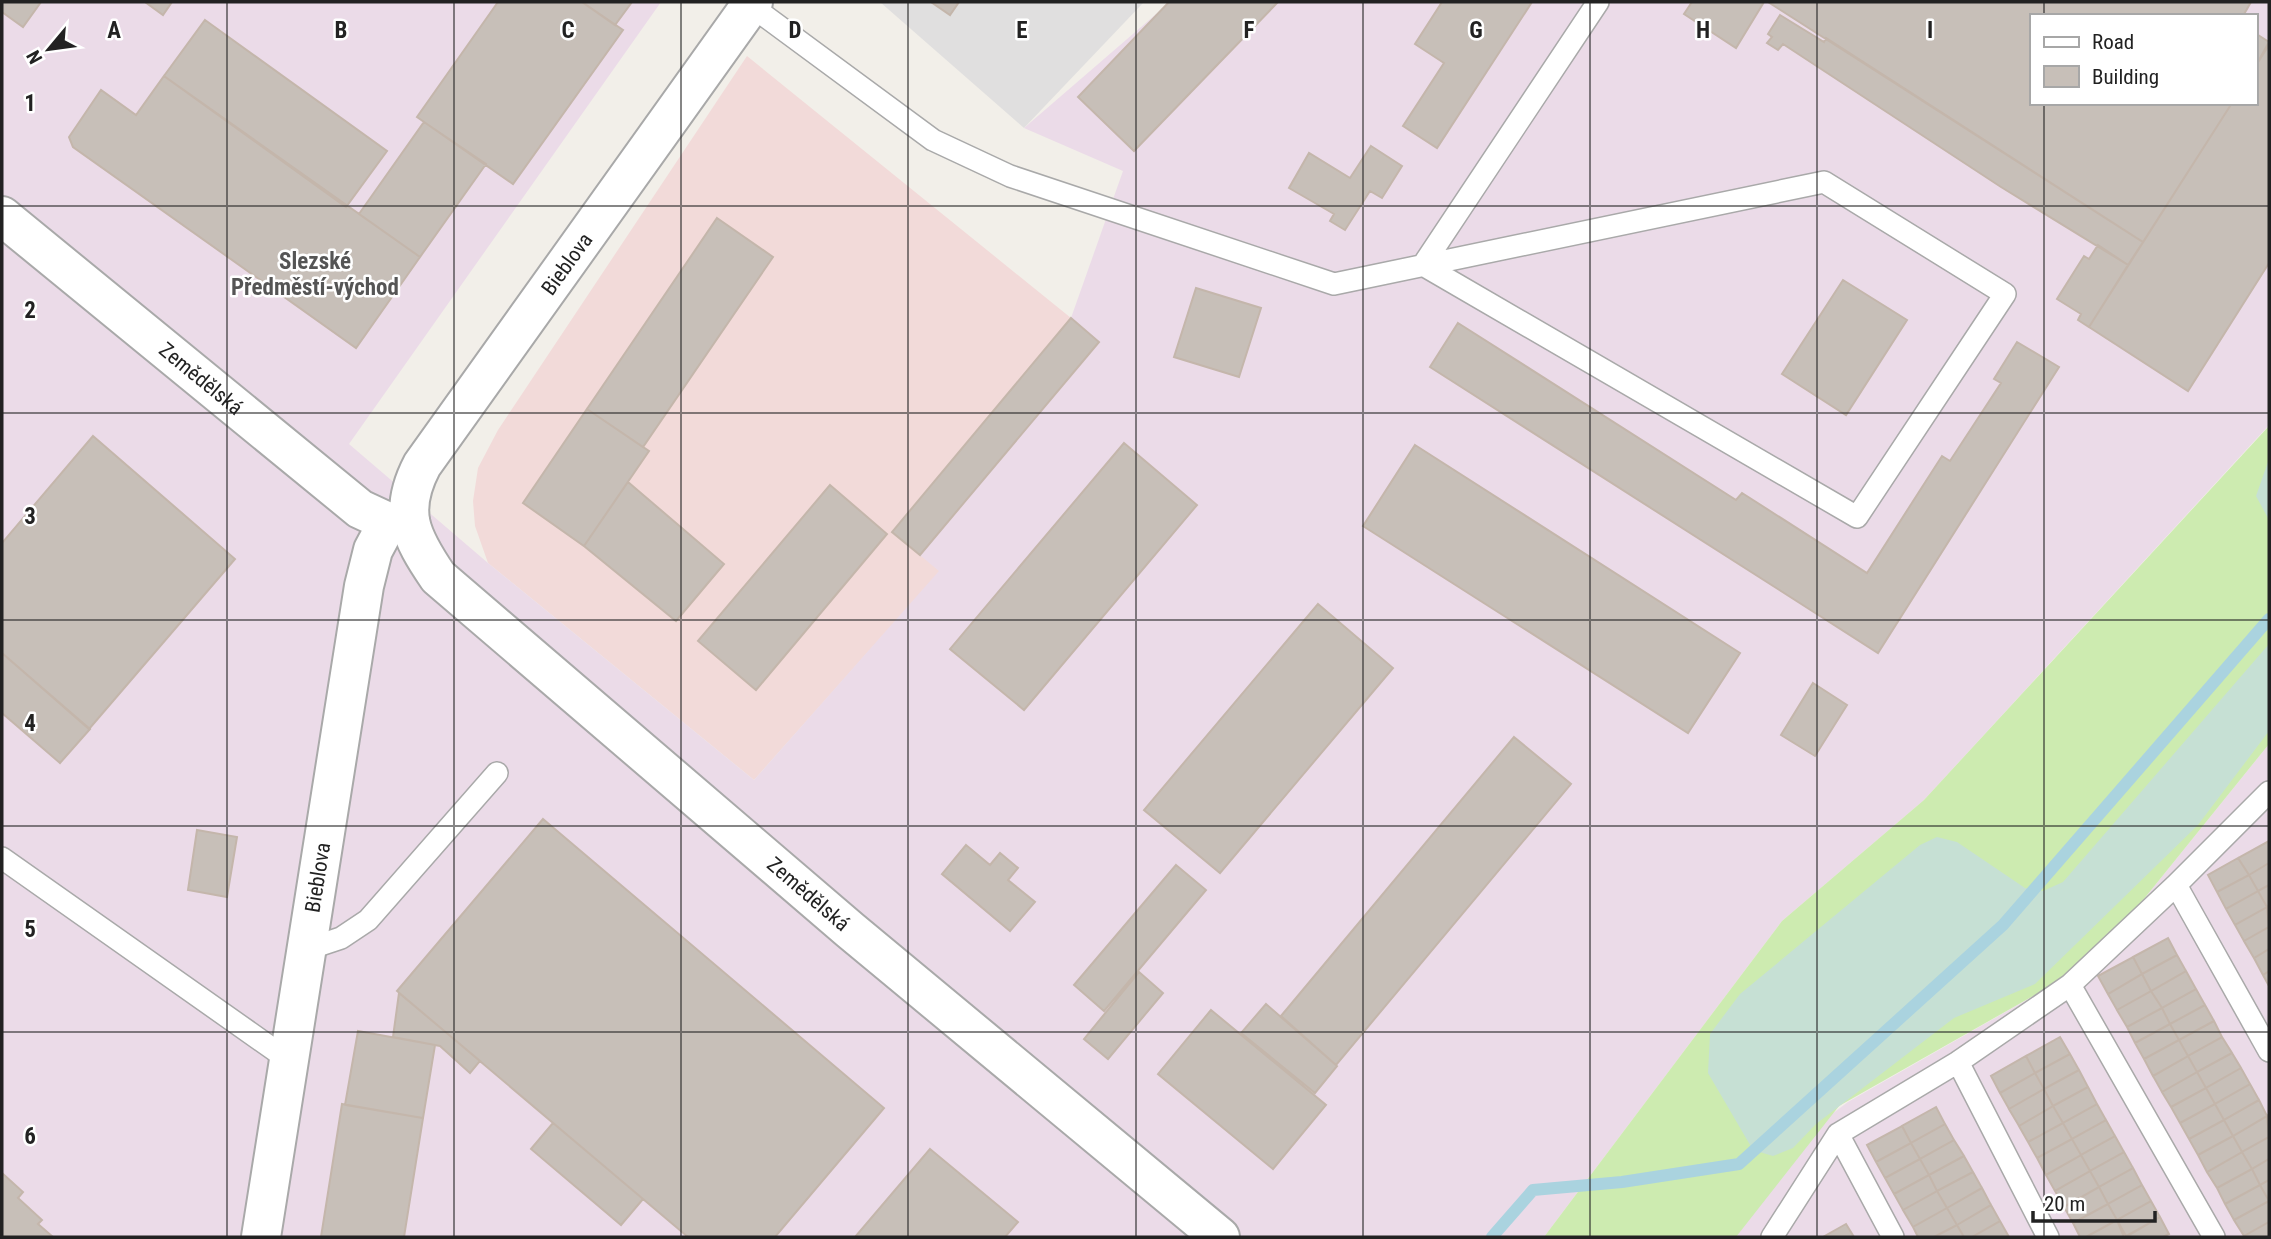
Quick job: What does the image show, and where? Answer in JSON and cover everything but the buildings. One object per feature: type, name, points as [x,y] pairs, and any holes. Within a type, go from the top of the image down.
[{"type":"street","name":"Bieblova","points":[[261,1237],[364,586],[373,550],[404,526],[411,486],[422,465],[752,4]]},
{"type":"street","name":"Zemědělská","points":[[2,216],[338,492],[372,517],[404,526],[438,577],[850,930],[1220,1237]]},
{"type":"lane","points":[[1423,265],[1598,2]]},
{"type":"lane","points":[[752,4],[933,141],[1010,176],[1334,284],[1423,265],[1824,182],[2005,294],[1857,517],[1423,265]]},
{"type":"lane","points":[[308,948],[341,938],[368,920],[497,773]]},
{"type":"lane","points":[[1772,1237],[1838,1133],[1958,1062],[2070,985],[2269,792]]},
{"type":"lane","points":[[2,858],[290,1061]]},
{"type":"lane","points":[[2176,885],[2269,1051]]},
{"type":"lane","points":[[2070,985],[2214,1237]]},
{"type":"lane","points":[[1958,1062],[2048,1237]]},
{"type":"lane","points":[[1838,1133],[1893,1237]]},
{"type":"shaded area","points":[[2,2],[661,2],[349,444],[488,563],[754,780],[939,571],[892,532],[1071,318],[1123,171],[1024,128],[1170,2],[2269,2],[2269,425],[1924,800],[1782,921],[1544,1237],[2,1237]]},
{"type":"shaded area","points":[[880,2],[1144,2],[1024,128]]},
{"type":"shaded area","points":[[747,56],[1071,318],[892,531],[940,571],[754,780],[488,563],[475,526],[473,501],[478,468],[498,430]]},
{"type":"shaded area","points":[[2269,744],[2269,1237],[1734,1237],[1832,1114],[1848,1102],[2093,962]]},
{"type":"green space","points":[[2269,426],[2269,744],[2093,962],[1839,1106],[1736,1237],[1544,1237],[1782,921],[1924,800]]},
{"type":"green space","points":[[2269,459],[2269,520],[2256,496]]},
{"type":"green space","points":[[2269,644],[2269,731],[2198,825],[2035,984],[1954,1018],[1816,1124],[1793,1148],[1773,1156],[1753,1150],[1708,1073],[1710,1034],[1740,994],[1920,845],[1937,837],[1957,842],[2025,888],[2043,891],[2063,882]]},
{"type":"waterway","points":[[1492,1237],[1533,1190],[1622,1182],[1739,1164],[2003,925],[2269,619]]},
{"type":"district","name":"Slezské Předměstí-východ","points":[[315,274]]}]
